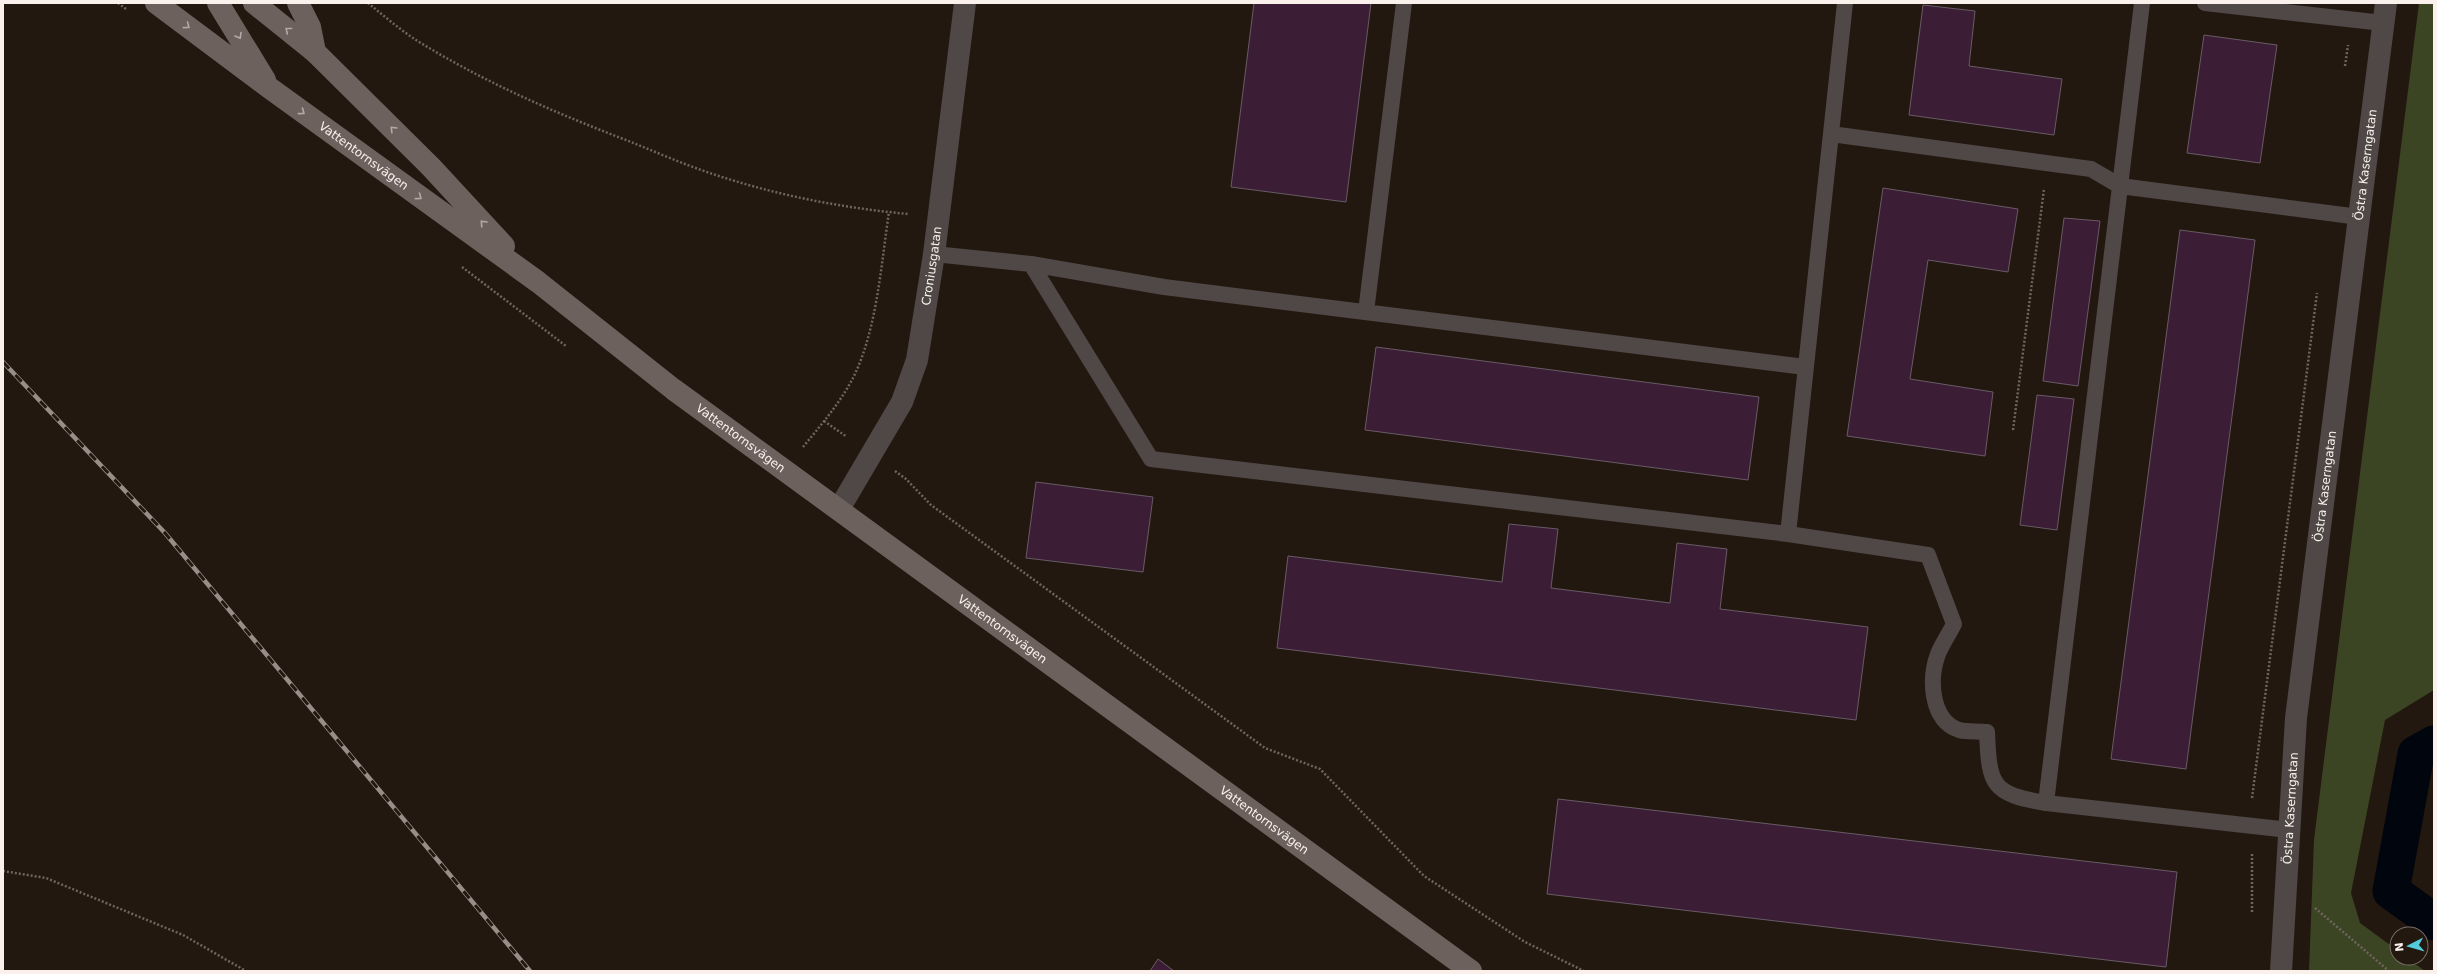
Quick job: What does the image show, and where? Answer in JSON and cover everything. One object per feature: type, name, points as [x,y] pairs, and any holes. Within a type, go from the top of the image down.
[{"type":"main road","points":[[156,3],[271,90]]},
{"type":"main road","name":"Vattentornsvägen","points":[[218,3],[271,90],[538,282],[673,389],[1471,971]]},
{"type":"main road","name":"Vattentornsvägen","points":[[254,3],[315,52],[431,167],[538,282]]},
{"type":"main road","points":[[298,3],[310,27],[315,52]]},
{"type":"street","name":"Croniusgatan","points":[[839,509],[873,455],[902,402],[917,360],[934,254],[965,3]]},
{"type":"street","name":"Östra Kaserngatan","points":[[2281,971],[2296,718],[2385,13]]},
{"type":"lane","points":[[1366,312],[1404,3]]},
{"type":"lane","points":[[1788,534],[1845,3]]},
{"type":"lane","points":[[2046,803],[2142,3]]},
{"type":"lane","points":[[2205,3],[2385,13]]},
{"type":"lane","points":[[1831,134],[2091,169],[2120,186],[2359,217]]},
{"type":"lane","points":[[934,254],[1031,264],[1164,287],[1805,367]]},
{"type":"lane","points":[[1031,264],[1151,459],[1788,534],[1928,555],[1954,624],[1938,655],[1934,681],[1935,702],[1941,718],[1959,730],[1986,732],[1988,761],[1992,776],[2001,790],[2016,798],[2046,803],[2289,830]]},
{"type":"path","points":[[368,3],[415,39],[469,70],[549,110],[718,176],[823,203],[889,212],[939,216]]},
{"type":"path","points":[[2013,430],[2047,163]]},
{"type":"path","points":[[889,212],[864,352],[853,379],[824,421],[906,480],[931,505],[1265,748],[1320,769],[1424,876],[1525,942],[1584,971]]},
{"type":"path","points":[[3,871],[53,881],[183,935],[246,971]]},
{"type":"path","points":[[2253,894],[2286,898],[2313,906],[2389,971]]},
{"type":"green space","points":[[2419,3],[2434,3],[2434,690],[2385,720],[2351,893],[2360,923],[2389,944],[2389,966],[2418,966],[2425,971],[2309,971],[2314,840]]},
{"type":"building","points":[[1254,3],[1371,3],[1346,202],[1231,187]]},
{"type":"building","points":[[1923,5],[1975,11],[1969,66],[2062,79],[2054,135],[1909,115]]},
{"type":"building","points":[[2204,35],[2277,45],[2260,163],[2187,153]]},
{"type":"building","points":[[1883,188],[2018,209],[2008,272],[1928,260],[1910,379],[1993,392],[1985,456],[1847,436]]},
{"type":"building","points":[[2064,218],[2100,221],[2078,386],[2043,381]]},
{"type":"building","points":[[2180,230],[2255,240],[2186,769],[2111,759]]},
{"type":"building","points":[[1376,347],[1759,397],[1748,480],[1365,430]]},
{"type":"building","points":[[2037,395],[2074,399],[2057,530],[2020,525]]},
{"type":"building","points":[[1036,482],[1153,497],[1143,572],[1026,558]]},
{"type":"building","points":[[1509,524],[1558,529],[1551,588],[1670,603],[1677,543],[1727,549],[1720,609],[1868,627],[1856,720],[1277,648],[1288,556],[1502,582]]},
{"type":"building","points":[[1558,799],[2177,872],[2166,967],[1547,894]]},
{"type":"building","points":[[1158,959],[1174,971],[1150,971]]},
{"type":"waterway","points":[[2434,744],[2416,754],[2391,891],[2434,922]]},
{"type":"railway","points":[[3,362],[165,533],[530,971]]}]
